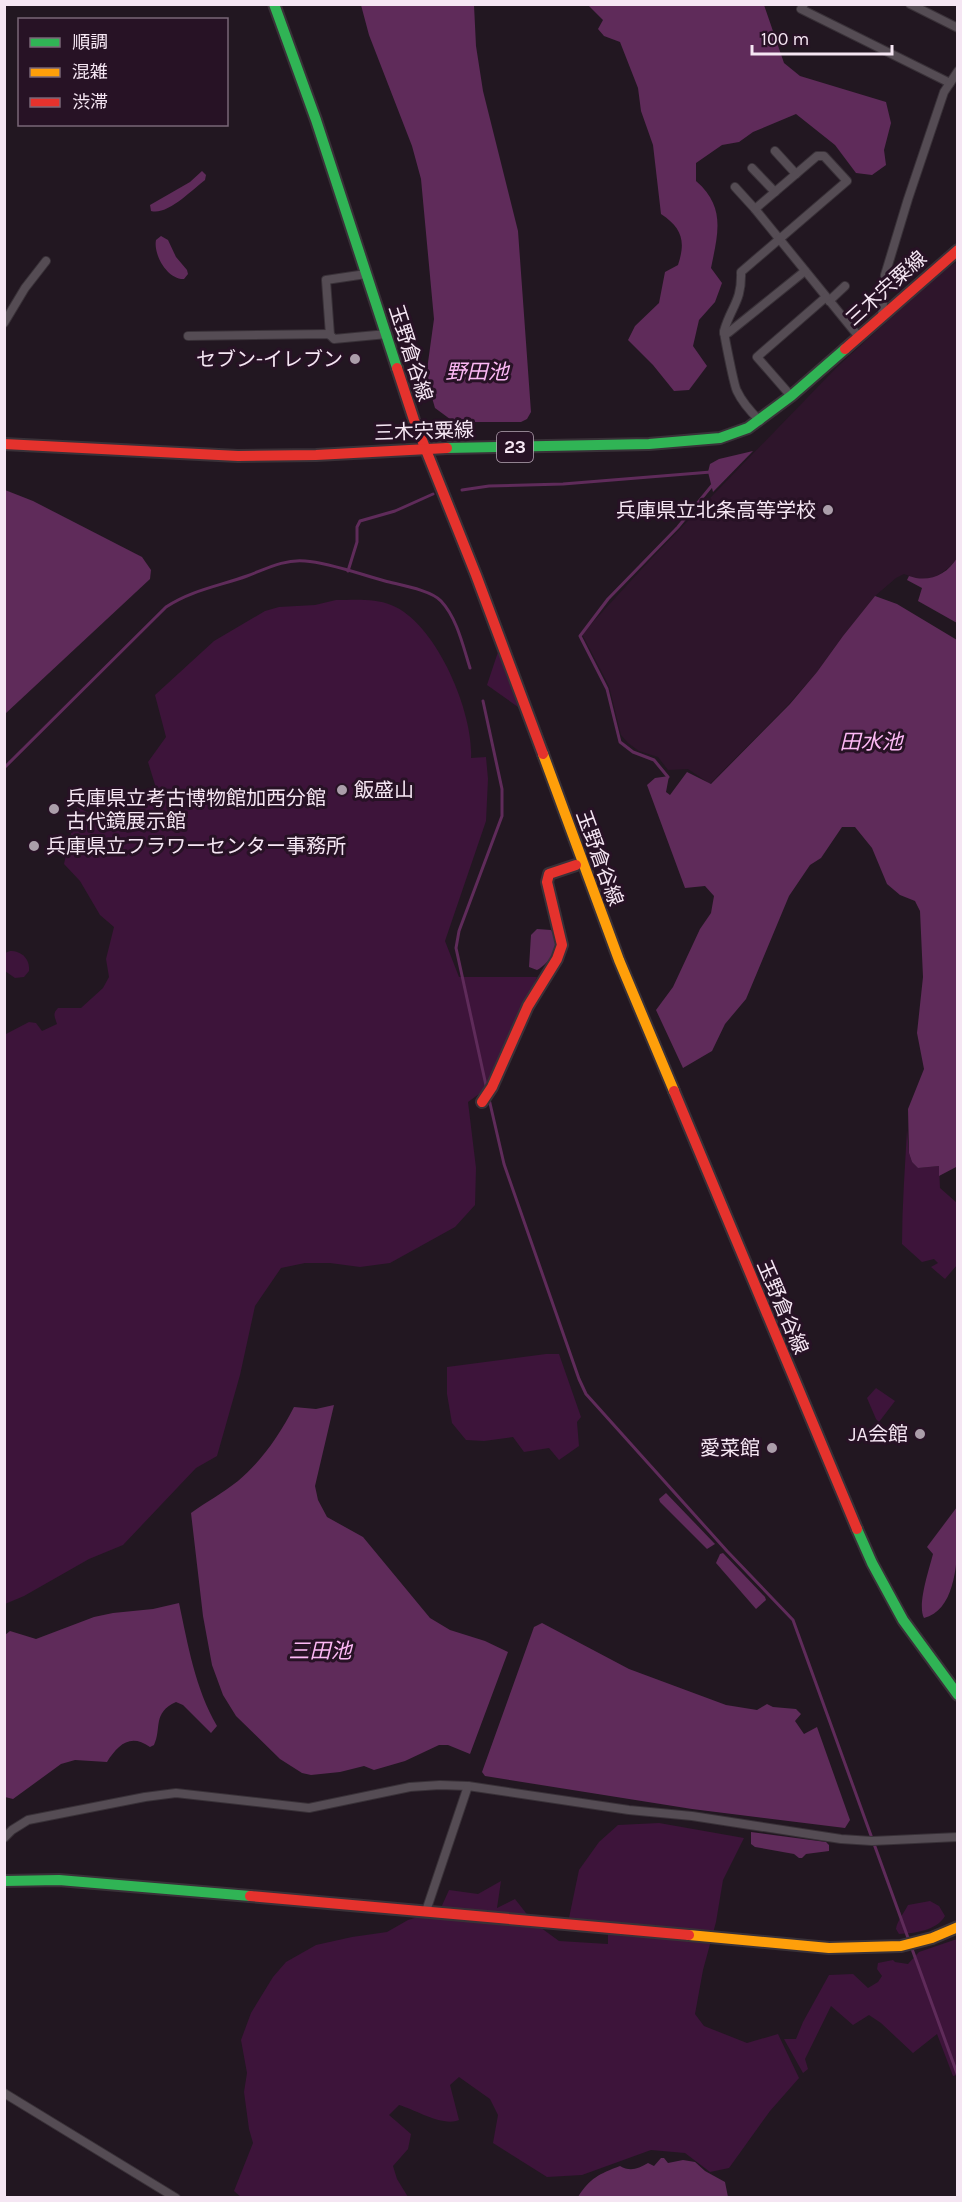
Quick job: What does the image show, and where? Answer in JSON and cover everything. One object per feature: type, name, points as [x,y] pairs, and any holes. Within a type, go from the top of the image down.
[{"type":"main road","name":"玉野倉谷線","points":[[274,4],[316,120],[414,420],[480,586],[619,960],[872,1563],[888,1594],[919,1643],[957,1695]]},
{"type":"main road","name":"三木宍粟線","points":[[4,444],[238,456],[316,455],[426,448],[703,441],[734,434],[760,421],[957,250]]},
{"type":"main road","points":[[482,1102],[492,1087],[528,1006],[546,973],[557,959],[562,945],[547,882],[549,873],[576,865]]},
{"type":"main road","points":[[4,1881],[59,1880],[829,1948],[901,1946],[932,1938],[957,1927]]},
{"type":"street","points":[[804,4],[801,9],[950,83]]},
{"type":"street","points":[[910,4],[957,28]]},
{"type":"street","points":[[882,316],[885,276],[944,92],[957,71]]},
{"type":"street","points":[[775,151],[796,174]]},
{"type":"street","points":[[755,209],[817,156],[824,156],[847,181],[741,273],[738,300],[723,333],[736,389],[746,406],[760,421]]},
{"type":"street","points":[[752,168],[775,192]]},
{"type":"street","points":[[735,187],[859,337]]},
{"type":"street","points":[[4,323],[25,288],[46,261]]},
{"type":"street","points":[[723,333],[728,333],[805,271]]},
{"type":"street","points":[[330,335],[326,280],[366,274]]},
{"type":"street","points":[[791,396],[757,357],[845,286]]},
{"type":"street","points":[[188,336],[330,335],[334,339],[387,334]]},
{"type":"street","points":[[4,1838],[28,1820],[176,1793],[309,1808],[410,1787],[440,1785],[468,1786],[629,1810],[692,1816],[841,1839],[872,1841],[957,1837]]},
{"type":"street","points":[[426,1911],[468,1786]]},
{"type":"street","points":[[4,2093],[176,2198]]},
{"type":"shaded area","name":"兵庫県立北条高等学校","points":[[957,262],[958,558],[954,564],[928,580],[920,580],[904,574],[875,596],[817,672],[789,704],[710,784],[688,769],[668,770],[658,757],[639,751],[621,735],[609,686],[582,634],[651,559],[837,367],[945,269]]},
{"type":"shaded area","points":[[336,600],[378,601],[391,605],[407,615],[423,630],[437,649],[459,694],[470,739],[471,758],[486,757],[488,779],[486,821],[445,941],[459,977],[537,977],[490,1086],[468,1102],[476,1168],[475,1205],[455,1227],[390,1263],[360,1267],[330,1263],[305,1263],[281,1268],[255,1306],[240,1375],[217,1456],[196,1468],[123,1545],[89,1559],[24,1596],[5,1604],[5,1038],[6,1034],[29,1022],[36,1023],[42,1031],[57,1024],[55,1014],[58,1008],[81,1008],[103,988],[109,977],[106,959],[114,927],[100,915],[80,881],[64,864],[77,807],[95,816],[117,811],[132,814],[156,788],[148,762],[166,737],[155,695],[214,641],[265,611],[279,607],[315,605]]},
{"type":"shaded area","points":[[498,652],[518,707],[487,685]]},
{"type":"shaded area","points":[[18,952],[27,959],[29,971],[24,977],[15,978],[5,971],[5,953]]},
{"type":"shaded area","points":[[907,1130],[912,1162],[918,1168],[939,1166],[940,1188],[957,1203],[957,1265],[945,1279],[931,1267],[938,1263],[934,1259],[922,1262],[902,1244]]},
{"type":"shaded area","points":[[559,1354],[581,1417],[577,1422],[579,1446],[559,1460],[549,1448],[524,1452],[513,1437],[484,1441],[466,1440],[452,1423],[447,1394],[447,1367]]},
{"type":"shaded area","points":[[876,1388],[895,1401],[879,1422],[867,1398]]},
{"type":"shaded area","points":[[659,1823],[744,1838],[723,1880],[695,2014],[704,2026],[747,2043],[778,2034],[799,2078],[770,2111],[729,2168],[710,2172],[685,2153],[651,2150],[582,2175],[547,2177],[493,2143],[498,2115],[490,2099],[459,2077],[450,2085],[459,2120],[453,2122],[437,2120],[399,2105],[389,2115],[411,2134],[408,2149],[393,2166],[397,2179],[408,2197],[242,2198],[234,2191],[253,2143],[244,2092],[247,2073],[241,2040],[251,2013],[273,1977],[286,1962],[316,1945],[387,1932],[408,1920],[440,1910],[449,1890],[478,1894],[501,1881],[497,1908],[515,1899],[533,1922],[559,1941],[608,1944],[608,1925],[569,1918],[579,1870],[599,1842],[618,1825]]},
{"type":"shaded area","points":[[930,1901],[939,1906],[945,1916],[941,1921],[925,1930],[899,1934],[896,1929],[908,1905]]},
{"type":"shaded area","points":[[957,1939],[957,2075],[953,2076],[937,2034],[913,2053],[869,2015],[853,2025],[831,2006],[805,2059],[808,2069],[803,2073],[784,2039],[796,2039],[829,1975],[853,1974],[868,1988],[878,1982],[882,1976],[877,1969],[878,1963],[893,1960],[908,1964],[919,1952]]},
{"type":"water","name":"野田池","points":[[361,5],[474,5],[476,46],[483,91],[518,231],[531,412],[527,419],[521,422],[454,422],[435,408],[426,377],[434,319],[421,179],[412,146],[369,35]]},
{"type":"water","points":[[588,5],[764,5],[784,63],[800,76],[886,102],[891,123],[884,150],[886,165],[872,175],[856,173],[835,145],[796,114],[753,132],[739,142],[722,145],[696,163],[696,181],[706,191],[716,211],[717,232],[711,268],[722,283],[715,302],[699,320],[693,346],[707,366],[689,390],[674,391],[653,365],[628,340],[635,326],[659,303],[665,272],[678,265],[682,242],[674,224],[661,214],[653,145],[641,111],[638,88],[620,42],[604,36],[598,29],[603,20]]},
{"type":"water","points":[[202,171],[206,175],[205,180],[187,195],[164,210],[151,211],[150,205],[190,182]]},
{"type":"water","points":[[161,236],[168,240],[176,257],[187,270],[188,274],[184,279],[167,271],[159,259],[156,240]]},
{"type":"water","points":[[753,451],[713,492],[708,472],[710,464],[719,459]]},
{"type":"water","points":[[5,490],[33,501],[142,557],[151,570],[150,579],[5,714]]},
{"type":"water","points":[[957,558],[957,623],[918,601],[922,588],[907,580],[909,576],[923,579],[936,576],[948,569]]},
{"type":"water","name":"田水池","points":[[875,596],[897,604],[957,640],[958,1166],[939,1176],[939,1166],[918,1168],[912,1162],[909,1153],[908,1109],[924,1069],[917,1033],[923,977],[920,911],[915,901],[900,895],[887,884],[872,848],[855,827],[842,827],[821,858],[810,865],[789,896],[746,999],[725,1024],[712,1051],[683,1068],[656,1010],[673,987],[700,929],[711,913],[714,896],[705,886],[685,888],[647,785],[655,778],[669,776],[666,792],[670,795],[687,772],[711,784],[790,704]]},
{"type":"water","points":[[537,929],[551,930],[556,947],[551,958],[537,970],[529,967],[531,935]]},
{"type":"water","name":"三田池","points":[[334,1405],[315,1486],[318,1500],[327,1517],[363,1537],[430,1618],[450,1630],[485,1641],[508,1652],[470,1754],[448,1745],[439,1745],[405,1761],[374,1770],[364,1766],[340,1772],[311,1775],[302,1773],[280,1759],[236,1716],[223,1695],[212,1665],[203,1616],[191,1513],[232,1485],[255,1465],[276,1437],[294,1407],[316,1409]]},
{"type":"water","points":[[666,1493],[715,1544],[707,1549],[660,1502],[659,1499]]},
{"type":"water","points":[[957,1507],[957,1554],[951,1588],[945,1602],[936,1612],[924,1618],[923,1596],[933,1554],[927,1547]]},
{"type":"water","points":[[723,1553],[765,1597],[766,1600],[756,1609],[716,1563],[720,1554]]},
{"type":"water","points":[[179,1603],[198,1681],[209,1712],[217,1726],[211,1733],[183,1705],[176,1702],[168,1706],[161,1716],[154,1745],[150,1747],[131,1741],[120,1746],[107,1762],[75,1760],[61,1764],[13,1799],[5,1797],[5,1635],[10,1631],[36,1639],[94,1617]]},
{"type":"water","points":[[542,1623],[629,1669],[726,1705],[757,1710],[767,1704],[773,1707],[796,1709],[801,1714],[795,1721],[804,1734],[817,1727],[850,1820],[845,1828],[692,1809],[485,1776],[482,1772],[534,1627]]},
{"type":"water","points":[[751,1832],[826,1842],[829,1845],[829,1851],[806,1854],[799,1858],[794,1854],[755,1847],[751,1844]]},
{"type":"water","points":[[661,2158],[668,2163],[683,2160],[695,2162],[705,2171],[725,2182],[728,2197],[578,2197],[591,2181],[606,2172],[620,2166],[631,2169],[648,2163],[654,2166]]},
{"type":"waterway","points":[[462,490],[489,486],[563,484],[711,472]]},
{"type":"waterway","points":[[668,777],[654,760],[633,752],[620,742],[607,689],[580,636],[608,599],[678,527],[714,483]]},
{"type":"waterway","points":[[348,571],[357,542],[357,527],[360,521],[395,511],[433,494]]},
{"type":"waterway","points":[[4,768],[166,607],[196,592],[282,563],[305,561],[325,564],[415,588],[436,597],[447,608],[455,624],[470,668]]},
{"type":"waterway","points":[[483,701],[502,789],[502,816],[459,931],[456,948],[487,1090]]},
{"type":"waterway","points":[[489,1099],[504,1164],[586,1394],[727,1551],[793,1620],[958,2076]]},
{"type":"traffic: fast","points":[[274,4],[316,120],[397,368]]},
{"type":"traffic: fast","points":[[447,448],[649,444],[720,438],[748,428],[791,396],[845,349]]},
{"type":"traffic: fast","points":[[857,1529],[872,1563],[903,1620],[958,1695]]},
{"type":"traffic: fast","points":[[4,1881],[59,1880],[250,1896]]},
{"type":"traffic: slow","points":[[543,754],[619,960],[674,1091]]},
{"type":"traffic: slow","points":[[689,1935],[829,1948],[901,1946],[932,1938],[958,1927]]},
{"type":"traffic: jam","points":[[845,349],[958,250]]},
{"type":"traffic: jam","points":[[397,368],[414,420],[476,575],[543,754]]},
{"type":"traffic: jam","points":[[4,444],[238,456],[316,455],[447,448]]},
{"type":"traffic: jam","points":[[482,1102],[492,1087],[528,1006],[557,959],[562,945],[547,882],[549,874],[576,865]]},
{"type":"traffic: jam","points":[[674,1091],[857,1529]]},
{"type":"traffic: jam","points":[[250,1896],[689,1935]]},
{"type":"place","name":"セブン-イレブン","points":[[355,359]]},
{"type":"place","name":"兵庫県立北条高等学校","points":[[828,510]]},
{"type":"place","name":"飯盛山","points":[[342,790]]},
{"type":"place","name":"兵庫県立考古博物館加西分館 古代鏡展示館","points":[[54,809]]},
{"type":"place","name":"兵庫県立フラワーセンター事務所","points":[[34,846]]},
{"type":"place","name":"JA会館","points":[[920,1434]]},
{"type":"place","name":"愛菜館","points":[[772,1448]]}]
